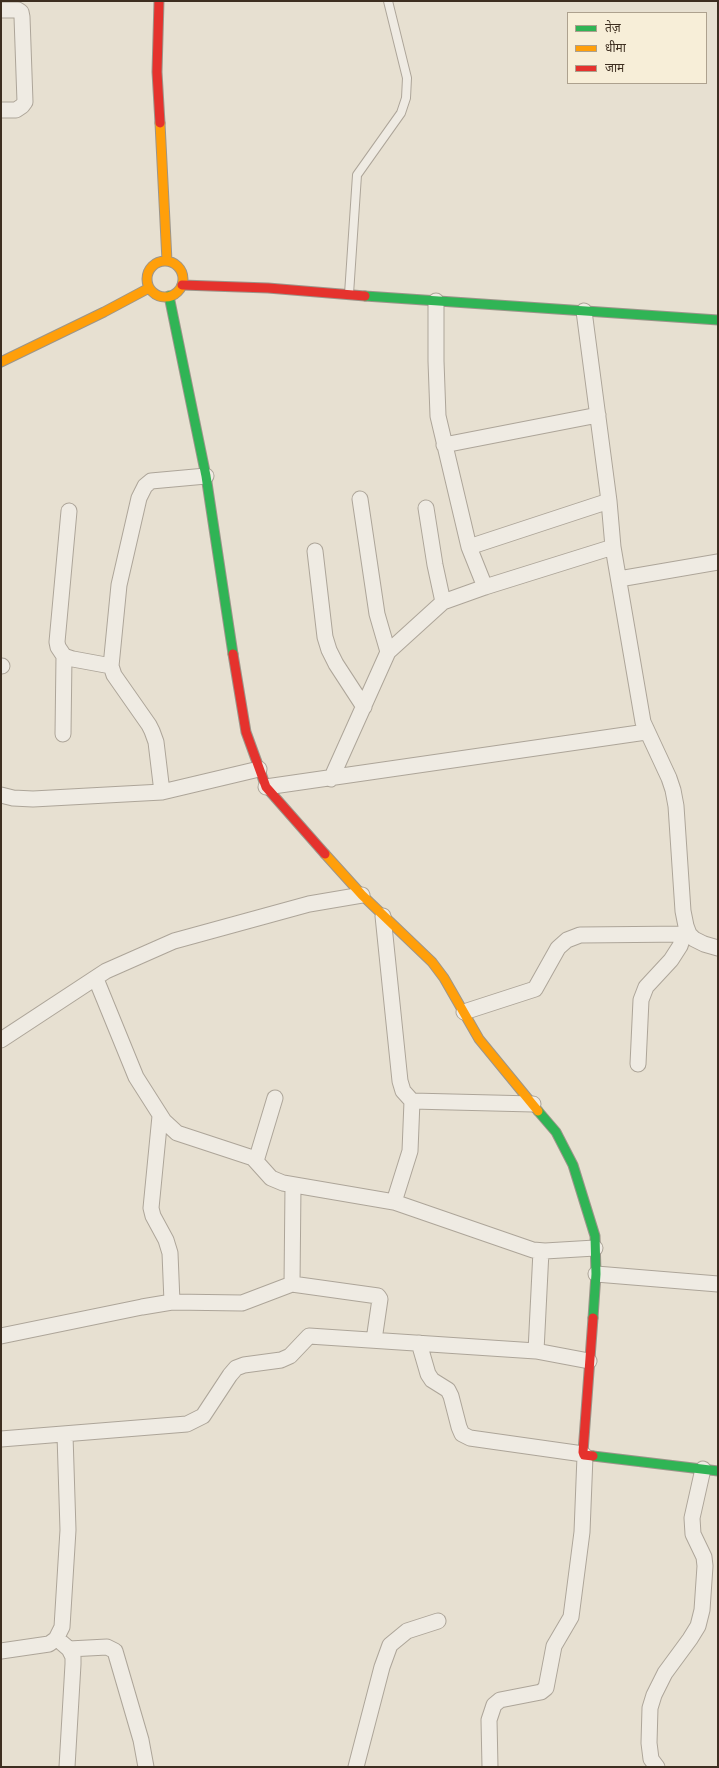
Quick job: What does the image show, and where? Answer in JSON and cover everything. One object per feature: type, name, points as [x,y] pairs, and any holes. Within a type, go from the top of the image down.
[{"type":"street","points":[[158,1],[157,72],[167,261]]},
{"type":"street","points":[[1,10],[18,10],[21,12],[25,102],[16,110],[1,110]]},
{"type":"street","points":[[167,261],[180,269],[183,277],[182,285],[177,292],[169,296],[158,295],[149,288],[147,280],[150,269],[159,262],[167,261]]},
{"type":"street","points":[[182,285],[268,288],[436,302],[718,320]]},
{"type":"street","points":[[2,357],[104,312],[149,288]]},
{"type":"street","points":[[169,296],[206,476],[239,697],[246,732],[258,769],[267,789],[359,891],[432,962],[444,978],[479,1039],[559,1137],[573,1165],[595,1236],[596,1274],[589,1361],[582,1532],[571,1617],[554,1646],[546,1688],[541,1692],[500,1700],[494,1705],[489,1720],[490,1767]]},
{"type":"street","points":[[436,302],[438,416],[469,547],[485,587]]},
{"type":"street","points":[[584,311],[609,501],[613,547],[642,722],[669,778],[676,806],[683,910],[687,934],[671,960],[646,987],[642,1000],[638,1064]]},
{"type":"street","points":[[444,445],[598,415]]},
{"type":"street","points":[[162,792],[156,742],[152,731],[149,724],[114,675],[111,666],[119,585],[142,492],[145,486],[151,481],[206,476]]},
{"type":"street","points":[[360,499],[377,614],[388,652]]},
{"type":"street","points":[[469,547],[609,501]]},
{"type":"street","points":[[426,508],[434,565],[443,602]]},
{"type":"street","points":[[64,734],[64,656],[58,647],[57,642],[69,511]]},
{"type":"street","points":[[331,779],[388,652],[443,602],[485,587],[613,547]]},
{"type":"street","points":[[315,551],[325,637],[329,650],[336,664],[364,707]]},
{"type":"street","points":[[619,579],[718,562]]},
{"type":"street","points":[[64,656],[111,666]]},
{"type":"street","points":[[267,789],[646,732]]},
{"type":"street","points":[[1,795],[13,798],[33,799],[162,792],[258,769]]},
{"type":"street","points":[[1,1040],[106,971],[174,941],[359,891]]},
{"type":"street","points":[[383,916],[400,1081],[403,1091],[412,1101],[410,1151],[394,1202]]},
{"type":"street","points":[[464,1012],[535,989],[558,948],[567,940],[580,935],[687,934],[704,944],[718,948]]},
{"type":"street","points":[[96,978],[130,1064],[160,1116],[169,1127],[177,1133],[247,1156],[256,1161],[271,1178],[283,1184],[394,1202],[525,1248],[541,1251],[595,1248]]},
{"type":"street","points":[[256,1161],[275,1098]]},
{"type":"street","points":[[412,1101],[533,1104]]},
{"type":"street","points":[[160,1116],[151,1208],[166,1240],[170,1253],[172,1302]]},
{"type":"street","points":[[292,1284],[293,1186]]},
{"type":"street","points":[[536,1351],[541,1251]]},
{"type":"street","points":[[596,1274],[718,1284]]},
{"type":"street","points":[[1,1336],[172,1302],[242,1303],[292,1284],[378,1296],[380,1299],[374,1340]]},
{"type":"street","points":[[1,1439],[66,1435],[187,1424],[203,1416],[236,1368],[281,1360],[290,1356],[309,1336],[536,1351],[589,1361]]},
{"type":"street","points":[[419,1343],[428,1374],[432,1380],[448,1390],[462,1434],[470,1438],[584,1455],[711,1470],[692,1518],[694,1534],[704,1557],[705,1566],[702,1610],[698,1626],[665,1673],[654,1695],[650,1708],[649,1743],[651,1759],[657,1767]]},
{"type":"street","points":[[1,1651],[49,1644],[56,1639],[62,1627],[68,1530],[66,1435]]},
{"type":"street","points":[[356,1767],[382,1667],[390,1645],[407,1631],[438,1621]]},
{"type":"street","points":[[56,1639],[69,1649],[73,1657],[67,1767]]},
{"type":"street","points":[[69,1649],[107,1647],[115,1651],[141,1740],[146,1767]]},
{"type":"lane","points":[[349,295],[357,175],[401,113],[406,98],[407,78],[388,1]]},
{"type":"traffic: fast","points":[[169,296],[206,476],[233,654]]},
{"type":"traffic: fast","points":[[365,296],[718,320]]},
{"type":"traffic: fast","points":[[538,1111],[556,1132],[573,1165],[595,1236],[596,1274],[593,1318]]},
{"type":"traffic: fast","points":[[593,1456],[718,1471]]},
{"type":"traffic: slow","points":[[160,123],[167,261]]},
{"type":"traffic: slow","points":[[165,261],[178,266],[183,279],[178,292],[165,297],[152,292],[147,279],[152,266],[165,261]]},
{"type":"traffic: slow","points":[[1,362],[104,312],[149,288]]},
{"type":"traffic: slow","points":[[325,854],[362,895],[432,962],[444,978],[479,1039],[538,1111]]},
{"type":"traffic: jam","points":[[159,1],[157,72],[160,123]]},
{"type":"traffic: jam","points":[[182,285],[268,288],[365,296]]},
{"type":"traffic: jam","points":[[233,654],[246,732],[266,787],[325,854]]},
{"type":"traffic: jam","points":[[593,1318],[583,1452],[584,1455],[593,1456]]}]
